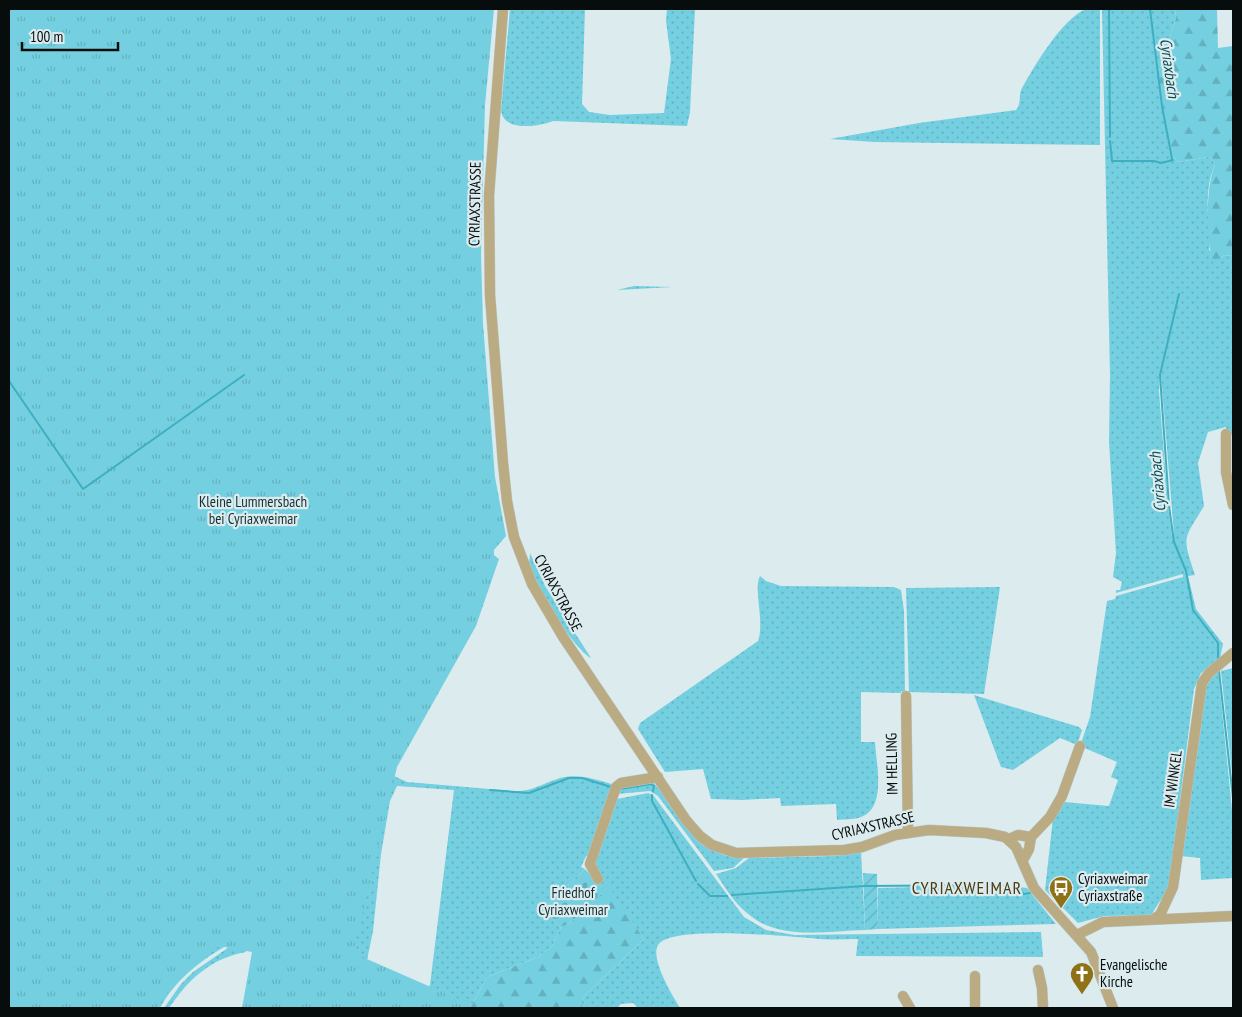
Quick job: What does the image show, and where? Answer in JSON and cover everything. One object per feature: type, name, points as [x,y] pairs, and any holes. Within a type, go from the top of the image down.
[{"type":"street","name":"CYRIAXSTRASSE","points":[[503,9],[489,195],[493,360],[507,502],[519,550],[540,599],[693,828],[712,845],[726,851],[750,853],[832,852],[862,847],[908,832],[928,830],[986,833],[1009,839],[1021,834],[1031,837]]},
{"type":"street","points":[[1226,434],[1226,472],[1233,505]]},
{"type":"street","name":"IM WINKEL","points":[[1156,918],[1160,914],[1173,887],[1200,687],[1209,673],[1233,653]]},
{"type":"street","name":"IM HELLING","points":[[906,696],[908,832]]},
{"type":"street","points":[[1022,860],[1029,849],[1031,837],[1050,817],[1062,796],[1080,746]]},
{"type":"street","points":[[598,879],[590,864],[616,787],[621,783],[658,777]]},
{"type":"street","points":[[1009,839],[1016,846],[1034,888],[1077,935],[1097,963],[1113,1008]]},
{"type":"street","points":[[1077,935],[1103,922],[1156,918],[1190,919],[1233,916]]},
{"type":"street","points":[[1038,970],[1042,988],[1043,1008]]},
{"type":"street","points":[[975,976],[975,1008]]},
{"type":"street","points":[[904,996],[910,1008]]},
{"type":"green space","name":"Kleine Lummersbach bei Cyriaxweimar","points":[[9,9],[494,9],[485,105],[481,254],[483,324],[495,477],[506,536],[494,550],[494,555],[499,559],[476,626],[397,767],[354,949],[361,953],[360,956],[465,1002],[467,1008],[242,1008],[252,952],[219,946],[181,975],[157,1008],[9,1008]]},
{"type":"green space","points":[[510,9],[585,9],[582,104],[589,112],[610,115],[664,113],[671,59],[666,21],[667,9],[695,9],[690,112],[687,126],[553,121],[539,125],[522,126],[508,122],[503,117],[501,110]]},
{"type":"green space","points":[[1086,9],[1100,9],[1100,145],[875,142],[830,139],[919,123],[1016,110],[1019,105],[1022,88],[1034,67],[1059,32],[1077,14]]},
{"type":"green space","points":[[1102,9],[1175,9],[1176,18],[1158,74],[1169,149],[1171,156],[1179,162],[1208,157],[1212,159],[1215,165],[1209,183],[1208,196],[1209,250],[1221,258],[1224,255],[1233,256],[1233,435],[1226,434],[1226,427],[1208,432],[1198,463],[1204,506],[1188,533],[1187,539],[1188,552],[1195,575],[1188,576],[1196,609],[1223,644],[1220,658],[1201,673],[1194,689],[1169,887],[1151,915],[1104,916],[1078,923],[1045,890],[1053,818],[1064,802],[1109,806],[1118,780],[1111,777],[1117,762],[1080,746],[1090,717],[1107,601],[1115,599],[1116,596],[1183,577],[1183,574],[1116,593],[1116,590],[1120,590],[1122,582],[1113,577],[1116,553],[1109,442],[1110,375]],"holes":[[[1172,324],[1161,375],[1174,534],[1172,536],[1159,391],[1160,375]]]},
{"type":"green space","points":[[1175,9],[1217,9],[1218,48],[1233,46],[1233,256],[1224,255],[1214,265],[1209,243],[1208,200],[1215,165],[1212,159],[1208,157],[1179,162],[1171,156],[1169,149],[1158,74],[1176,18]]},
{"type":"green space","points":[[634,286],[672,287],[617,290]]},
{"type":"green space","points":[[530,553],[545,586],[591,658],[574,642],[546,601],[532,575],[529,565]]},
{"type":"green space","points":[[760,576],[766,581],[781,586],[894,587],[901,590],[904,611],[905,693],[901,691],[901,693],[861,692],[861,742],[875,742],[878,784],[874,804],[869,812],[861,817],[837,820],[836,804],[781,806],[780,798],[711,799],[703,769],[665,772],[638,729],[640,723],[758,641],[760,625],[758,581]]},
{"type":"green space","points":[[1000,587],[984,694],[909,692],[906,588]]},
{"type":"green space","points":[[1233,668],[1233,782],[1221,671]]},
{"type":"green space","points":[[1218,670],[1233,820],[1233,878],[1201,880],[1200,858],[1181,856],[1205,685]]},
{"type":"green space","points":[[974,695],[1079,727],[1082,730],[1077,745],[1060,738],[1013,770],[1001,767]]},
{"type":"green space","points":[[394,776],[407,782],[514,791],[532,789],[560,778],[574,776],[615,785],[590,857],[586,856],[581,867],[585,869],[543,909],[561,928],[552,946],[538,957],[487,977],[470,1008],[447,1008],[428,987],[430,985],[454,790],[397,786],[390,801],[381,854],[373,931],[366,965],[328,1008]]},
{"type":"green space","points":[[652,781],[706,846],[724,855],[744,858],[733,868],[714,871],[658,796],[650,791],[617,794],[618,787]]},
{"type":"green space","points":[[648,793],[653,795],[744,917],[766,930],[795,935],[1041,932],[1043,957],[856,956],[858,939],[824,939],[734,933],[685,935],[667,939],[658,945],[656,951],[659,968],[680,1008],[638,1008],[633,1003],[621,1004],[617,1008],[582,1008],[582,1000],[585,995],[644,939],[607,887],[605,890],[598,883],[592,867],[617,799]]},
{"type":"green space","points":[[861,851],[865,930],[803,932],[773,928],[759,922],[742,909],[716,874],[736,868],[749,858],[834,856]]},
{"type":"green space","name":"Friedhof Cyriaxweimar","points":[[585,869],[605,890],[584,913],[561,928],[543,909]]},
{"type":"green space","points":[[863,873],[877,874],[878,929],[865,930]]},
{"type":"green space","points":[[1005,885],[1027,888],[1056,924],[878,929],[878,888]]},
{"type":"green space","points":[[608,886],[644,939],[585,995],[582,1000],[582,1008],[470,1008],[487,977],[538,957],[552,946],[561,928],[584,913]]},
{"type":"green space","points":[[238,935],[246,952],[222,959],[202,971],[169,1008],[164,1008],[181,984],[193,972],[232,945],[229,944],[208,957],[181,979],[160,1008],[150,1008],[190,966],[213,949]]},
{"type":"waterway","name":"Cyriaxbach","points":[[1109,9],[1110,137]]},
{"type":"waterway","name":"Cyriaxbach","points":[[1150,9],[1162,106],[1172,159]]},
{"type":"waterway","name":"Cyriaxbach","points":[[1110,141],[1112,161],[1154,161],[1161,163],[1173,160]]},
{"type":"waterway","name":"Cyriaxbach","points":[[1179,294],[1160,375],[1169,506],[1174,542],[1186,571],[1193,610],[1218,643],[1218,658]]},
{"type":"waterway","points":[[9,381],[83,489],[244,375]]},
{"type":"waterway","name":"Cyriaxbach","points":[[1219,671],[1233,798]]},
{"type":"waterway","points":[[490,790],[529,793],[569,778],[582,778],[611,787]]},
{"type":"waterway","points":[[620,789],[651,784],[654,786],[653,791]]},
{"type":"waterway","points":[[652,795],[652,801],[696,881]]},
{"type":"waterway","points":[[698,884],[710,896],[727,896]]},
{"type":"waterway","points":[[732,895],[864,886],[1001,885],[1024,894],[1030,893]]},
{"type":"place","name":"Cyriaxweimar Cyriaxstraße","points":[[1061,909]]},
{"type":"place","name":"Evangelische Kirche","points":[[1082,995]]},
{"type":"district","name":"CYRIAXWEIMAR","points":[[967,888]]}]
